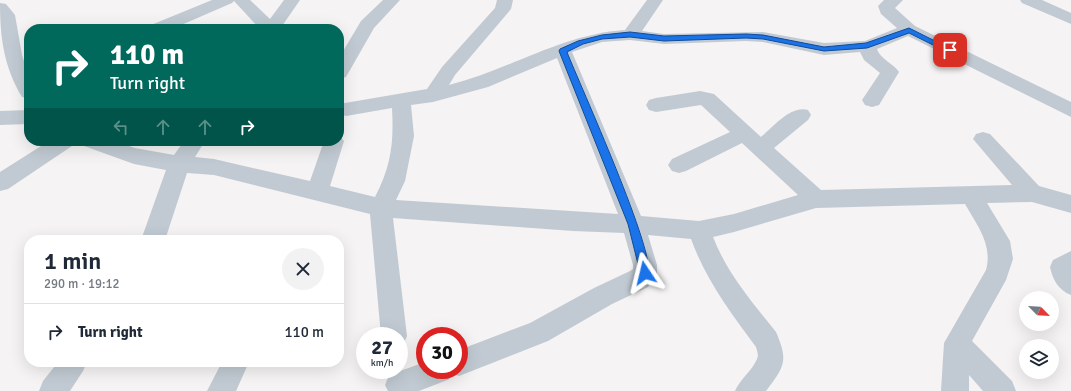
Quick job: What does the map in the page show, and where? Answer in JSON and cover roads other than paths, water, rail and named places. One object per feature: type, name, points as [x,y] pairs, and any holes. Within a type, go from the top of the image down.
[{"type":"street","points":[[166,24],[226,0]]},
{"type":"street","points":[[241,0],[265,24]]},
{"type":"street","points":[[274,24],[292,0]]},
{"type":"street","points":[[344,64],[367,25],[392,0]]},
{"type":"street","points":[[433,95],[448,71],[503,9],[505,0]]},
{"type":"street","points":[[630,35],[655,0]]},
{"type":"street","points":[[895,0],[886,6],[887,10],[909,30],[1071,110]]},
{"type":"street","points":[[1028,0],[1071,19]]},
{"type":"street","points":[[0,8],[7,15],[11,51],[21,81],[24,85]]},
{"type":"street","points":[[344,108],[433,95],[481,82],[563,51],[581,42],[595,39],[630,35],[664,39],[746,36],[763,37],[824,49],[867,46],[909,30]]},
{"type":"street","points":[[867,46],[870,56],[890,72],[872,100]]},
{"type":"street","points":[[468,360],[539,332],[603,296],[639,279],[645,273],[645,266],[633,224],[563,51]]},
{"type":"street","points":[[656,106],[700,98],[707,99],[816,199]]},
{"type":"street","points":[[393,327],[381,208],[394,181],[400,158],[404,136],[401,100]]},
{"type":"street","points":[[761,148],[801,115]]},
{"type":"street","points":[[0,118],[24,117]]},
{"type":"street","points":[[679,165],[744,133]]},
{"type":"street","points":[[983,139],[1032,193]]},
{"type":"street","points":[[0,183],[57,146]]},
{"type":"street","points":[[102,146],[134,156],[179,164],[214,167],[317,191],[381,208],[573,222],[633,224],[699,230],[734,223],[816,199],[1032,193],[1071,204]]},
{"type":"street","points":[[155,235],[179,164],[192,146]]},
{"type":"street","points":[[317,191],[332,146]]},
{"type":"street","points":[[955,391],[957,343],[996,273],[1001,259],[998,241],[971,195]]},
{"type":"street","points":[[699,230],[710,260],[726,287],[767,341],[771,354],[770,364],[749,391]]},
{"type":"street","points":[[1071,261],[1062,267],[1064,275],[1071,284]]},
{"type":"street","points":[[957,343],[1002,391]]},
{"type":"street","points":[[53,391],[70,367]]},
{"type":"street","points":[[221,391],[233,367]]},
{"type":"street","points":[[398,382],[416,377]]}]
